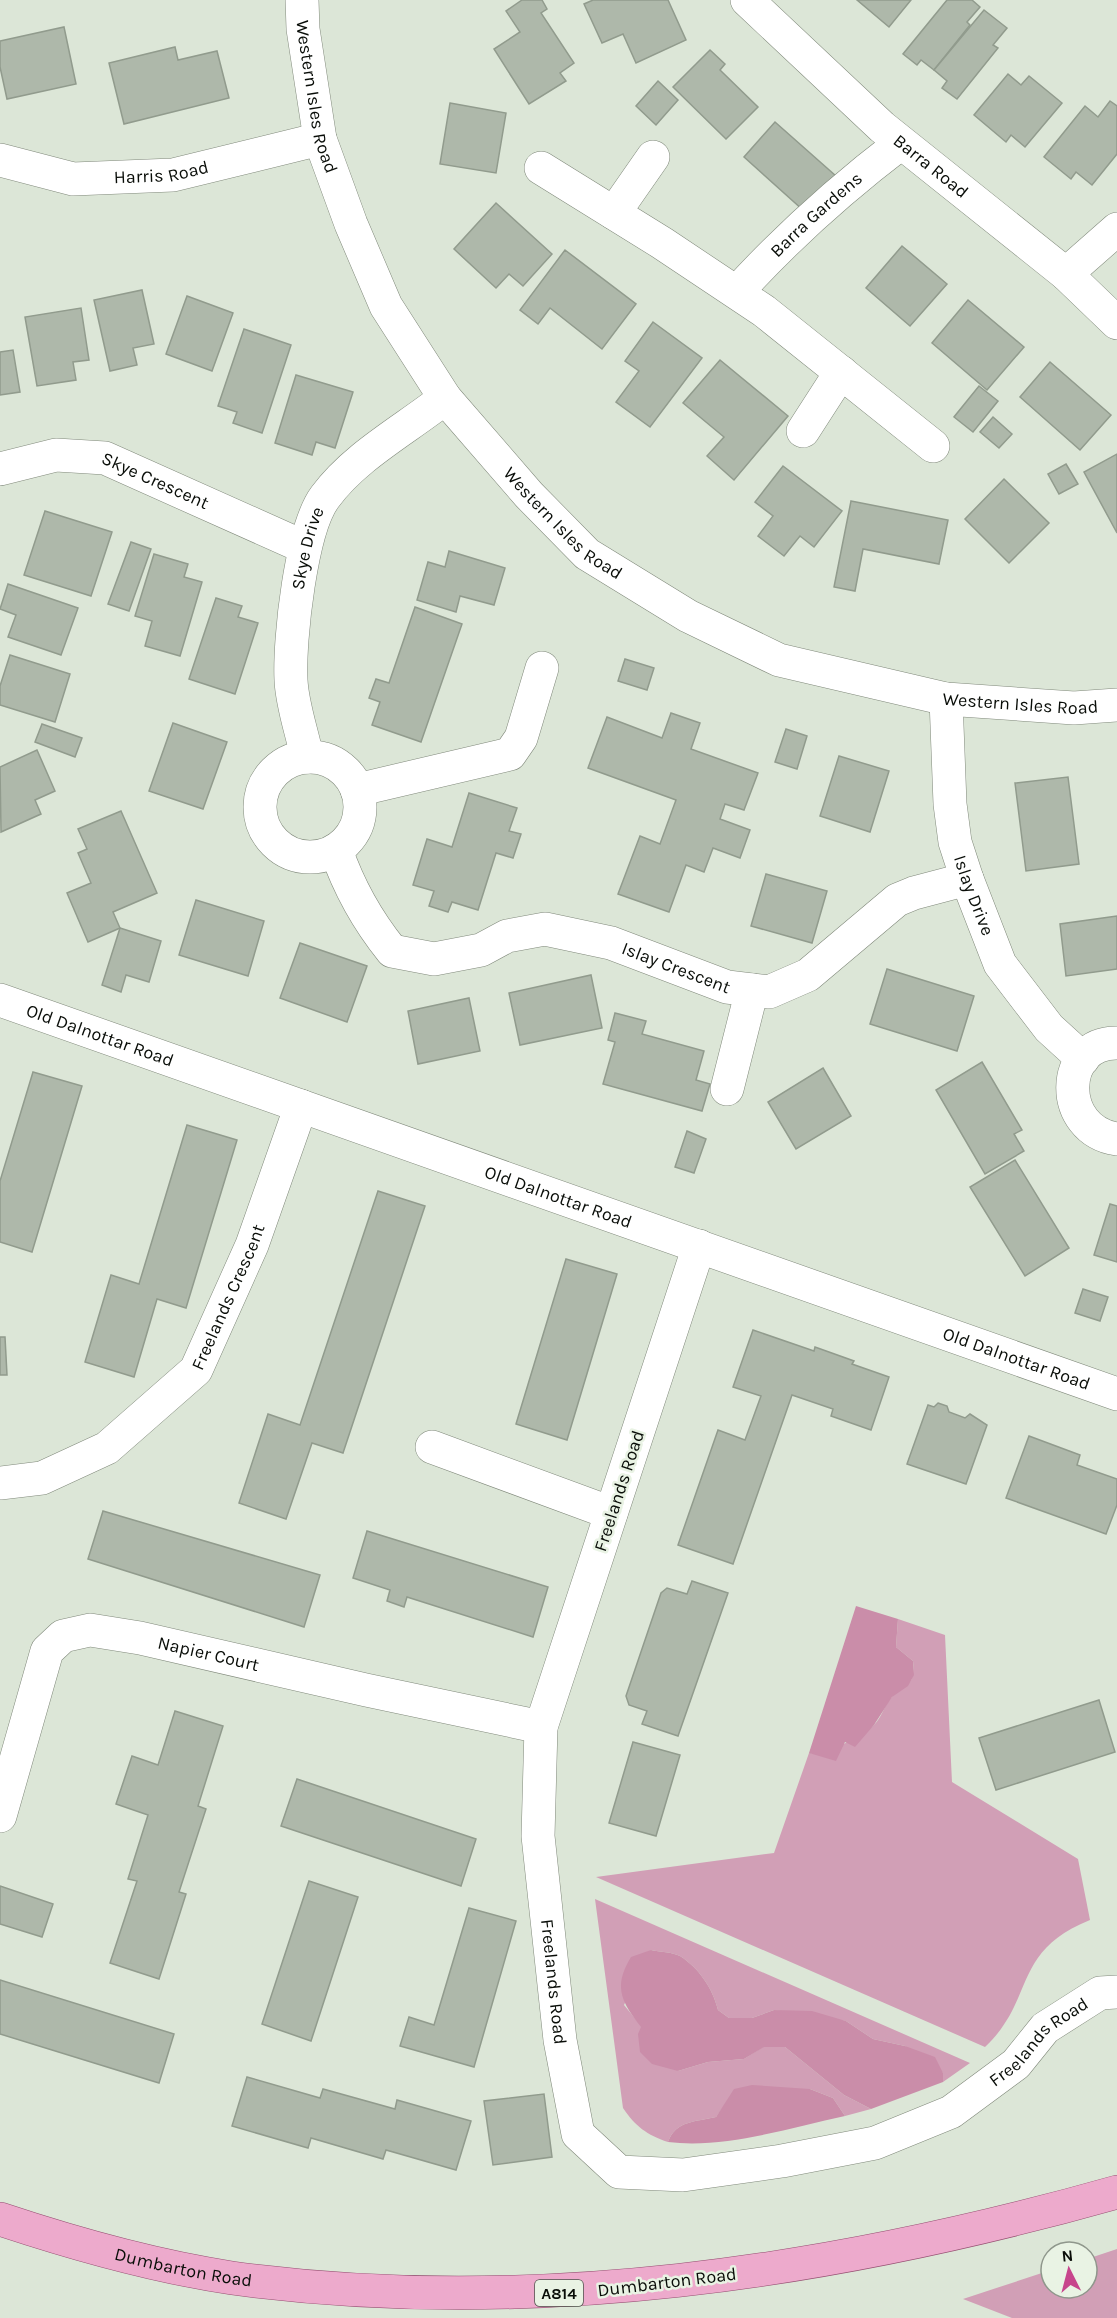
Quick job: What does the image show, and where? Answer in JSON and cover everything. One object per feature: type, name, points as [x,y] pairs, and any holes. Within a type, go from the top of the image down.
[{"type":"main road","name":"Dumbarton Road","points":[[0,2219],[130,2257],[230,2278],[327,2290],[421,2296],[504,2296],[666,2284],[749,2273],[968,2230],[1117,2192]]},
{"type":"street","name":"Western Isles Road","points":[[303,0],[303,29],[320,140],[351,224],[386,306],[445,398],[529,495],[587,554],[688,616],[779,660],[946,699],[1074,708],[1117,705]]},
{"type":"street","name":"Barra Road","points":[[748,1],[901,143],[1066,274],[1117,322]]},
{"type":"street","name":"Harris Road","points":[[0,160],[73,179],[172,175],[320,140]]},
{"type":"street","name":"Barra Gardens","points":[[737,292],[777,248],[847,184],[901,143]]},
{"type":"street","points":[[614,213],[653,157]]},
{"type":"street","points":[[541,168],[737,292],[933,446]]},
{"type":"street","points":[[1066,274],[1117,229]]},
{"type":"street","points":[[803,431],[841,372]]},
{"type":"street","name":"Skye Drive","points":[[307,757],[291,681],[293,627],[304,547],[324,498],[350,469],[445,398]]},
{"type":"street","name":"Skye Crescent","points":[[0,470],[56,455],[105,458],[304,547]]},
{"type":"street","points":[[357,790],[510,754],[521,738],[542,668]]},
{"type":"street","name":"Islay Drive","points":[[946,699],[950,804],[955,842],[967,879],[1000,964],[1048,1028],[1083,1059]]},
{"type":"street","points":[[307,757],[327,759],[346,772],[357,790],[360,815],[357,827],[336,850],[313,858],[295,855],[281,849],[265,832],[259,810],[262,789],[270,775],[289,760],[307,757]]},
{"type":"street","name":"Islay Crescent","points":[[336,850],[347,883],[373,928],[392,951],[434,959],[481,950],[507,936],[545,929],[610,943],[727,987],[768,992],[808,975],[897,900],[967,879]]},
{"type":"street","points":[[727,1089],[752,990]]},
{"type":"street","name":"Old Dalnottar Road","points":[[0,1000],[1117,1394]]},
{"type":"street","points":[[1117,1043],[1108,1043],[1091,1051],[1083,1059],[1076,1070],[1071,1095],[1076,1112],[1086,1125],[1106,1137],[1117,1139]]},
{"type":"street","name":"Freelands Crescent","points":[[0,1483],[42,1478],[107,1448],[196,1370],[252,1245],[301,1106]]},
{"type":"street","name":"Freelands Road","points":[[699,1246],[541,1727],[538,1836],[560,2040],[578,2134],[619,2172],[683,2175],[782,2161],[875,2143],[951,2112],[1016,2064],[1045,2028],[1100,1993],[1117,1992]]},
{"type":"street","points":[[432,1447],[611,1513]]},
{"type":"street","name":"Napier Court","points":[[0,1816],[47,1651],[63,1636],[90,1630],[140,1638],[541,1727]]},
{"type":"shaded area","points":[[856,1606],[898,1619],[896,1647],[913,1661],[914,1675],[908,1686],[892,1697],[874,1725],[855,1747],[845,1742],[836,1761],[809,1753]]},
{"type":"shaded area","points":[[898,1619],[945,1635],[952,1782],[1078,1859],[1090,1920],[1065,1933],[1047,1947],[1027,1978],[1001,2029],[985,2047],[596,1877],[774,1853],[809,1753],[833,1748],[867,1731],[876,1723],[891,1698],[911,1680],[913,1661],[896,1647]]},
{"type":"shaded area","points":[[595,1899],[970,2063],[943,2082],[943,2073],[905,2046],[873,2039],[846,2021],[774,2010],[752,2018],[729,2018],[718,2010],[713,1994],[687,1961],[677,1955],[651,1950],[624,2005],[678,2071],[708,2062],[744,2059],[763,2047],[785,2047],[844,2095],[871,2109],[845,2116],[833,2098],[810,2089],[787,2089],[724,2106],[716,2117],[681,2126],[668,2142],[661,2139],[642,2129],[623,2108]]},
{"type":"shaded area","points":[[651,1950],[677,1955],[687,1961],[713,1994],[718,2010],[729,2018],[752,2018],[774,2010],[812,2011],[846,2021],[873,2039],[905,2046],[935,2057],[943,2073],[943,2082],[871,2109],[844,2095],[785,2047],[764,2047],[744,2059],[708,2062],[678,2071],[652,2064],[640,2052],[638,2034],[641,2027],[624,2001],[621,1985],[625,1968],[631,1957]]},
{"type":"shaded area","points":[[752,2085],[810,2089],[833,2098],[845,2116],[734,2140],[712,2143],[668,2142],[681,2126],[716,2117],[734,2089]]},
{"type":"shaded area","points":[[1117,2249],[1117,2318],[1012,2318],[963,2299],[1039,2274],[1039,2300],[1099,2300],[1099,2255]]},
{"type":"building","points":[[522,0],[542,0],[547,9],[541,13],[574,63],[560,73],[566,81],[529,104],[494,49],[520,32],[506,11]]},
{"type":"building","points":[[593,0],[668,0],[686,40],[636,63],[623,34],[602,43],[584,4]]},
{"type":"building","points":[[857,0],[911,0],[889,27]]},
{"type":"building","points":[[947,0],[972,0],[980,7],[967,22],[970,25],[934,70],[921,60],[917,65],[903,54]]},
{"type":"building","points":[[984,10],[1007,28],[993,45],[998,48],[957,99],[942,88],[947,81],[934,70]]},
{"type":"building","points":[[64,27],[76,84],[7,99],[0,67],[0,41]]},
{"type":"building","points":[[175,47],[178,60],[217,51],[229,98],[124,124],[109,63]]},
{"type":"building","points":[[710,50],[725,64],[720,70],[758,107],[726,139],[673,87]]},
{"type":"building","points":[[1008,74],[1021,85],[1029,76],[1062,103],[1025,147],[1011,135],[1006,142],[974,115]]},
{"type":"building","points":[[658,81],[678,100],[656,125],[636,106]]},
{"type":"building","points":[[1110,101],[1117,106],[1117,154],[1092,185],[1076,172],[1071,179],[1044,157],[1085,106],[1098,117]]},
{"type":"building","points":[[450,103],[506,113],[496,173],[440,164]]},
{"type":"building","points":[[775,122],[836,176],[804,211],[744,157]]},
{"type":"building","points":[[496,203],[552,254],[523,286],[509,274],[496,288],[454,249]]},
{"type":"building","points":[[902,246],[947,284],[910,326],[866,288]]},
{"type":"building","points":[[565,250],[636,304],[602,349],[550,308],[538,324],[520,310]]},
{"type":"building","points":[[142,290],[154,344],[133,348],[137,365],[110,371],[94,300]]},
{"type":"building","points":[[187,296],[233,313],[212,371],[166,354]]},
{"type":"building","points":[[968,300],[1024,347],[987,390],[932,343]]},
{"type":"building","points":[[81,308],[89,360],[73,362],[76,380],[37,386],[25,317]]},
{"type":"building","points":[[653,322],[702,358],[650,427],[616,402],[639,371],[625,361]]},
{"type":"building","points":[[244,329],[291,345],[262,433],[233,423],[237,412],[218,406]]},
{"type":"building","points":[[13,350],[20,392],[0,395],[0,352]]},
{"type":"building","points":[[720,360],[788,416],[734,480],[707,456],[724,437],[683,403]]},
{"type":"building","points":[[1050,362],[1111,415],[1080,450],[1020,397]]},
{"type":"building","points":[[296,375],[353,392],[335,448],[316,442],[312,455],[275,443]]},
{"type":"building","points":[[979,386],[998,401],[973,432],[954,417]]},
{"type":"building","points":[[993,417],[1012,434],[999,448],[980,432]]},
{"type":"building","points":[[1117,454],[1117,533],[1084,472]]},
{"type":"building","points":[[1066,464],[1078,484],[1059,494],[1048,474]]},
{"type":"building","points":[[783,466],[842,511],[814,547],[800,536],[784,556],[758,536],[773,516],[755,502]]},
{"type":"building","points":[[1004,479],[1049,523],[1009,563],[965,519]]},
{"type":"building","points":[[851,501],[948,520],[939,564],[863,549],[855,591],[834,587]]},
{"type":"building","points":[[45,511],[112,532],[91,596],[24,575]]},
{"type":"building","points":[[131,542],[151,549],[129,611],[108,604]]},
{"type":"building","points":[[449,551],[505,568],[494,605],[460,596],[456,612],[417,600],[428,562],[445,567]]},
{"type":"building","points":[[154,554],[188,564],[184,577],[202,582],[180,656],[145,646],[152,621],[135,616]]},
{"type":"building","points":[[8,584],[78,608],[61,655],[8,637],[16,615],[0,609]]},
{"type":"building","points":[[216,598],[242,606],[238,617],[258,623],[235,694],[189,679]]},
{"type":"building","points":[[415,607],[462,624],[421,742],[372,725],[380,702],[369,698],[376,679],[389,683]]},
{"type":"building","points":[[10,655],[70,674],[55,722],[0,705],[0,686]]},
{"type":"building","points":[[625,659],[654,668],[647,690],[618,681]]},
{"type":"building","points":[[671,713],[700,723],[691,749],[758,773],[744,810],[725,804],[720,819],[750,830],[740,858],[713,848],[704,872],[686,865],[669,912],[618,894],[640,836],[660,844],[676,800],[588,768],[607,717],[662,738]]},
{"type":"building","points":[[173,723],[227,742],[203,809],[149,791]]},
{"type":"building","points":[[42,724],[82,738],[75,757],[35,742]]},
{"type":"building","points":[[786,729],[807,736],[797,769],[775,762]]},
{"type":"building","points":[[37,750],[55,791],[35,800],[41,814],[1,832],[0,767]]},
{"type":"building","points":[[839,756],[889,771],[870,832],[820,816]]},
{"type":"building","points":[[1068,777],[1079,864],[1026,871],[1015,783]]},
{"type":"building","points":[[469,793],[517,808],[509,831],[521,834],[513,858],[496,853],[478,910],[452,902],[448,912],[429,906],[434,891],[413,885],[427,839],[452,847]]},
{"type":"building","points":[[121,811],[157,893],[113,912],[120,928],[88,942],[67,893],[91,883],[78,853],[87,849],[78,829]]},
{"type":"building","points":[[766,874],[827,891],[812,943],[751,926]]},
{"type":"building","points":[[196,900],[264,921],[248,976],[179,955]]},
{"type":"building","points":[[1117,916],[1117,969],[1066,976],[1060,924]]},
{"type":"building","points":[[120,928],[161,941],[149,982],[126,975],[121,992],[102,985]]},
{"type":"building","points":[[300,943],[367,966],[347,1022],[280,998]]},
{"type":"building","points":[[887,969],[974,996],[957,1051],[870,1024]]},
{"type":"building","points":[[591,975],[602,1028],[520,1045],[509,993]]},
{"type":"building","points":[[469,998],[480,1051],[418,1064],[408,1011]]},
{"type":"building","points":[[615,1013],[646,1021],[642,1034],[704,1051],[696,1080],[710,1084],[702,1111],[603,1084],[615,1042],[608,1040]]},
{"type":"building","points":[[982,1062],[1022,1130],[1014,1134],[1024,1151],[985,1174],[936,1090]]},
{"type":"building","points":[[823,1068],[851,1116],[796,1149],[768,1102]]},
{"type":"building","points":[[33,1072],[82,1086],[32,1252],[0,1242],[0,1181]]},
{"type":"building","points":[[187,1125],[237,1140],[186,1308],[157,1299],[134,1377],[85,1362],[111,1275],[139,1284]]},
{"type":"building","points":[[687,1131],[706,1139],[694,1173],[675,1167]]},
{"type":"building","points":[[1015,1160],[1069,1248],[1025,1276],[970,1187]]},
{"type":"building","points":[[378,1191],[425,1206],[343,1453],[312,1443],[286,1519],[239,1503],[268,1414],[300,1425]]},
{"type":"building","points":[[1110,1204],[1117,1206],[1117,1262],[1094,1255]]},
{"type":"building","points":[[566,1259],[617,1274],[567,1440],[516,1424]]},
{"type":"building","points":[[1083,1289],[1108,1297],[1100,1321],[1075,1313]]},
{"type":"building","points":[[753,1330],[814,1351],[815,1347],[854,1361],[852,1364],[889,1377],[871,1430],[831,1416],[833,1409],[792,1395],[733,1564],[678,1545],[718,1430],[745,1440],[761,1396],[733,1387]]},
{"type":"building","points":[[0,1337],[5,1337],[7,1375],[0,1375]]},
{"type":"building","points":[[938,1403],[947,1406],[949,1412],[965,1418],[970,1414],[987,1425],[966,1484],[907,1464],[928,1405],[934,1407]]},
{"type":"building","points":[[1029,1436],[1080,1455],[1077,1465],[1117,1479],[1117,1505],[1106,1534],[1006,1498]]},
{"type":"building","points":[[103,1511],[320,1575],[304,1627],[88,1559]]},
{"type":"building","points":[[367,1531],[548,1587],[533,1637],[407,1597],[404,1607],[387,1601],[390,1590],[353,1578]]},
{"type":"building","points":[[692,1581],[728,1593],[678,1736],[642,1724],[647,1711],[629,1705],[626,1696],[661,1593],[667,1588],[687,1594]]},
{"type":"building","points":[[1099,1700],[1115,1752],[996,1790],[979,1738]]},
{"type":"building","points":[[175,1711],[223,1726],[198,1806],[206,1809],[179,1892],[186,1894],[159,1979],[110,1963],[137,1881],[128,1879],[148,1815],[116,1804],[132,1756],[158,1765]]},
{"type":"building","points":[[633,1742],[680,1755],[656,1836],[609,1823]]},
{"type":"building","points":[[297,1779],[476,1839],[461,1886],[281,1826]]},
{"type":"building","points":[[309,1881],[358,1897],[311,2041],[262,2024]]},
{"type":"building","points":[[0,1886],[53,1904],[42,1937],[0,1924]]},
{"type":"building","points":[[469,1908],[516,1921],[474,2067],[400,2046],[409,2017],[434,2025]]},
{"type":"building","points":[[0,1980],[174,2034],[159,2083],[0,2034]]},
{"type":"building","points":[[247,2077],[320,2098],[323,2089],[395,2109],[397,2100],[471,2121],[456,2170],[386,2150],[383,2159],[311,2138],[308,2148],[232,2126]]},
{"type":"building","points":[[544,2094],[552,2157],[493,2165],[484,2101]]}]
